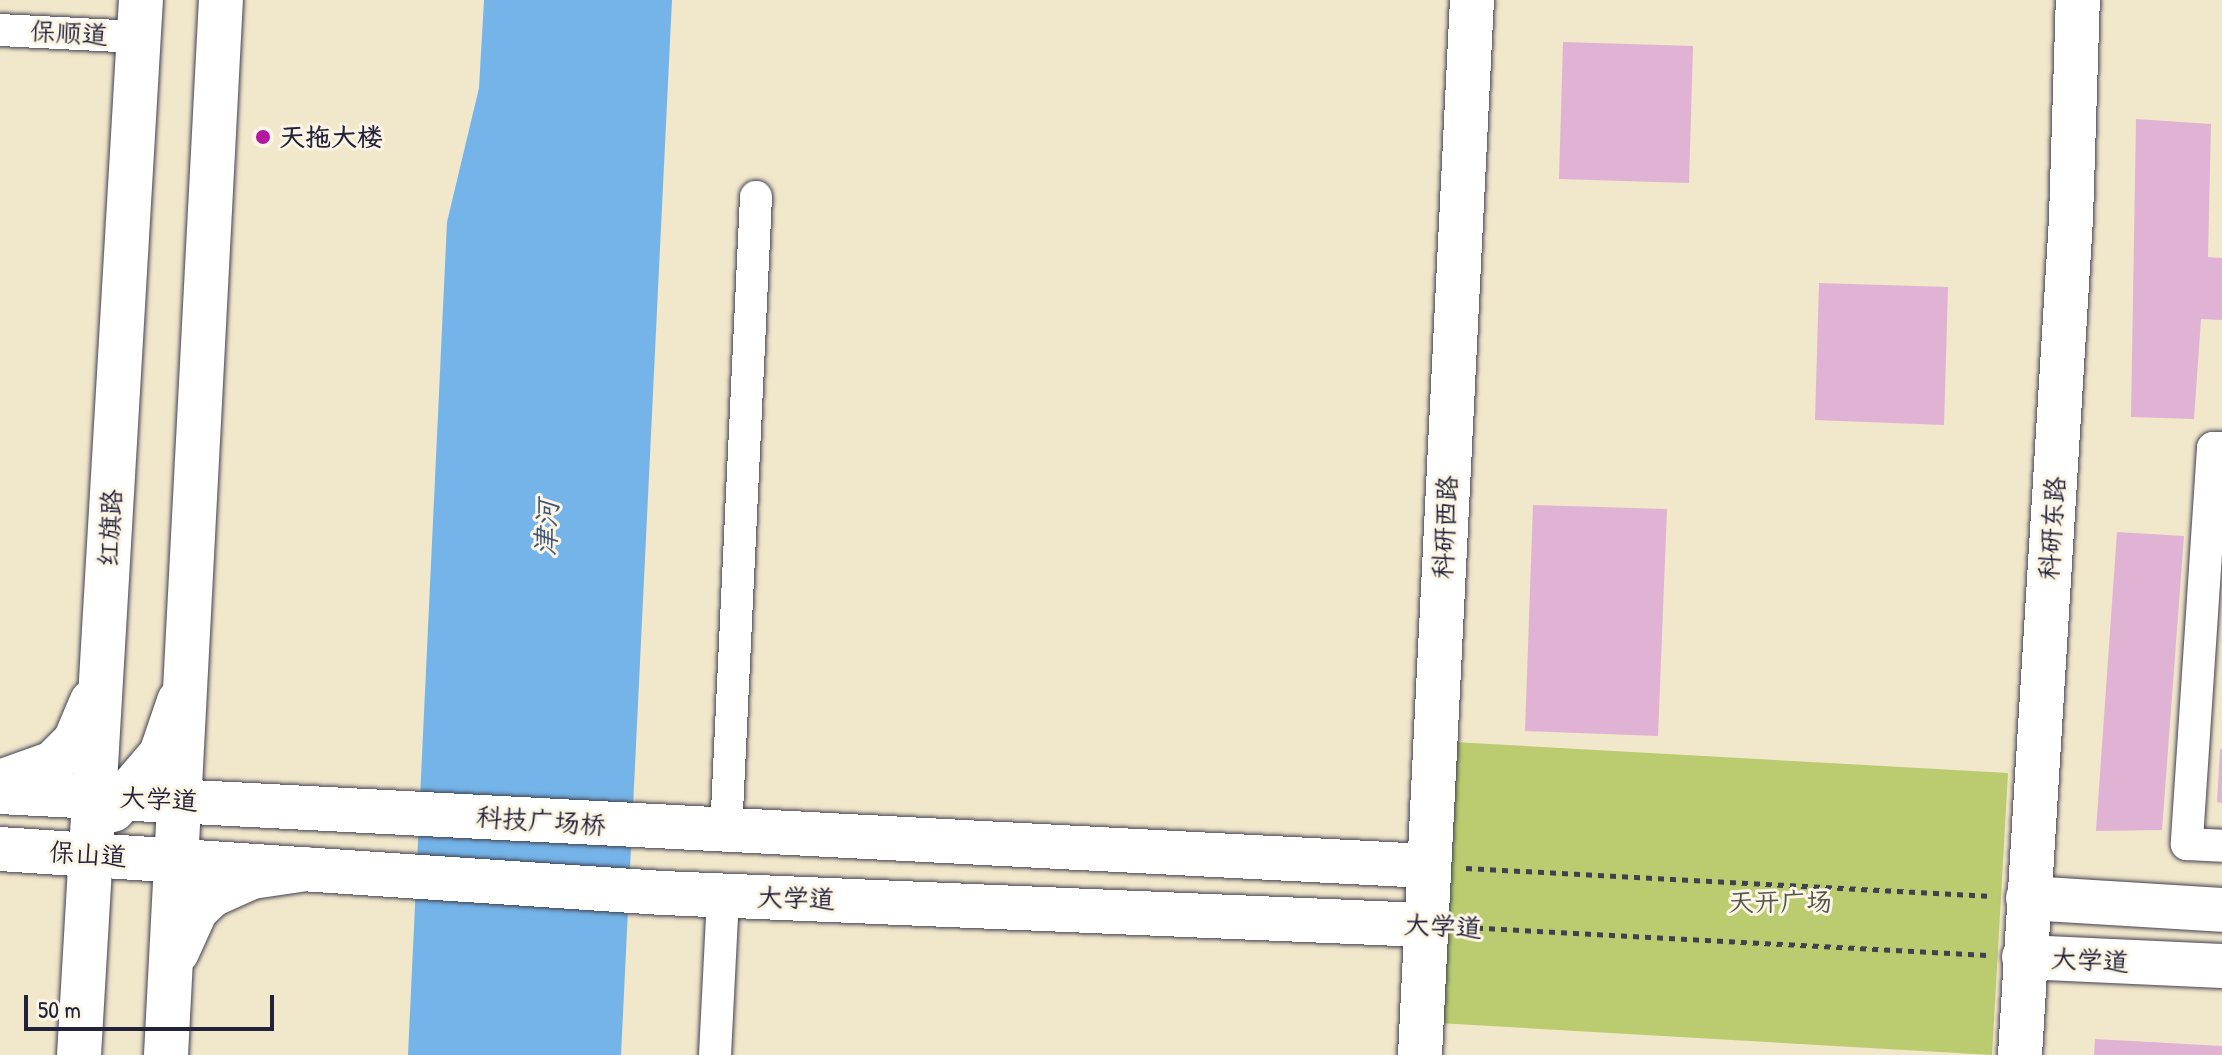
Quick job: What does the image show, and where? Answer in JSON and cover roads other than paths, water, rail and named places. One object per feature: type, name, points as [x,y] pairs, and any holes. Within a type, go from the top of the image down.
[{"type":"main road","points":[[166,1055],[221,0]]},
{"type":"main road","name":"科研西路","points":[[1420,1046],[1472,0]]},
{"type":"main road","name":"科研东路","points":[[2020,1043],[2071,218],[2078,0]]},
{"type":"main road","name":"红旗路","points":[[79,1055],[102,817],[102,668],[140,18]]},
{"type":"main road","points":[[0,782],[35,773],[67,751],[102,668]]},
{"type":"main road","points":[[0,841],[102,817],[161,754],[186,673]]},
{"type":"main road","name":"保山道","points":[[0,792],[102,817],[176,860]]},
{"type":"main road","name":"大学道","points":[[102,817],[180,800],[416,812]]},
{"type":"main road","name":"科技广场桥","points":[[416,812],[726,833]]},
{"type":"main road","name":"保山道","points":[[0,849],[102,817]]},
{"type":"main road","points":[[726,833],[1428,866]]},
{"type":"main road","points":[[176,860],[306,869]]},
{"type":"main road","points":[[171,969],[184,930],[212,895],[252,877],[306,869]]},
{"type":"main road","name":"大学道","points":[[306,869],[663,893],[1424,925]]},
{"type":"main road","points":[[2028,898],[2222,910]]},
{"type":"main road","points":[[1329,921],[1398,957],[1411,976],[1420,1046]]},
{"type":"main road","name":"大学道","points":[[2024,957],[2222,966]]},
{"type":"main road","points":[[2020,1043],[2048,981],[2123,962]]},
{"type":"street","name":"保顺道","points":[[0,30],[140,18]]},
{"type":"street","points":[[726,833],[756,197]]},
{"type":"street","points":[[2222,448],[2213,448],[2187,844],[2222,846]]},
{"type":"street","points":[[715,1055],[723,895]]},
{"type":"water","name":"津河","points":[[484,0],[672,0],[621,1055],[408,1055],[447,222],[479,88]]},
{"type":"place","name":"天拖大楼","points":[[263,137]]},
{"type":"park label","name":"天开广场","points":[[1780,902]]}]
